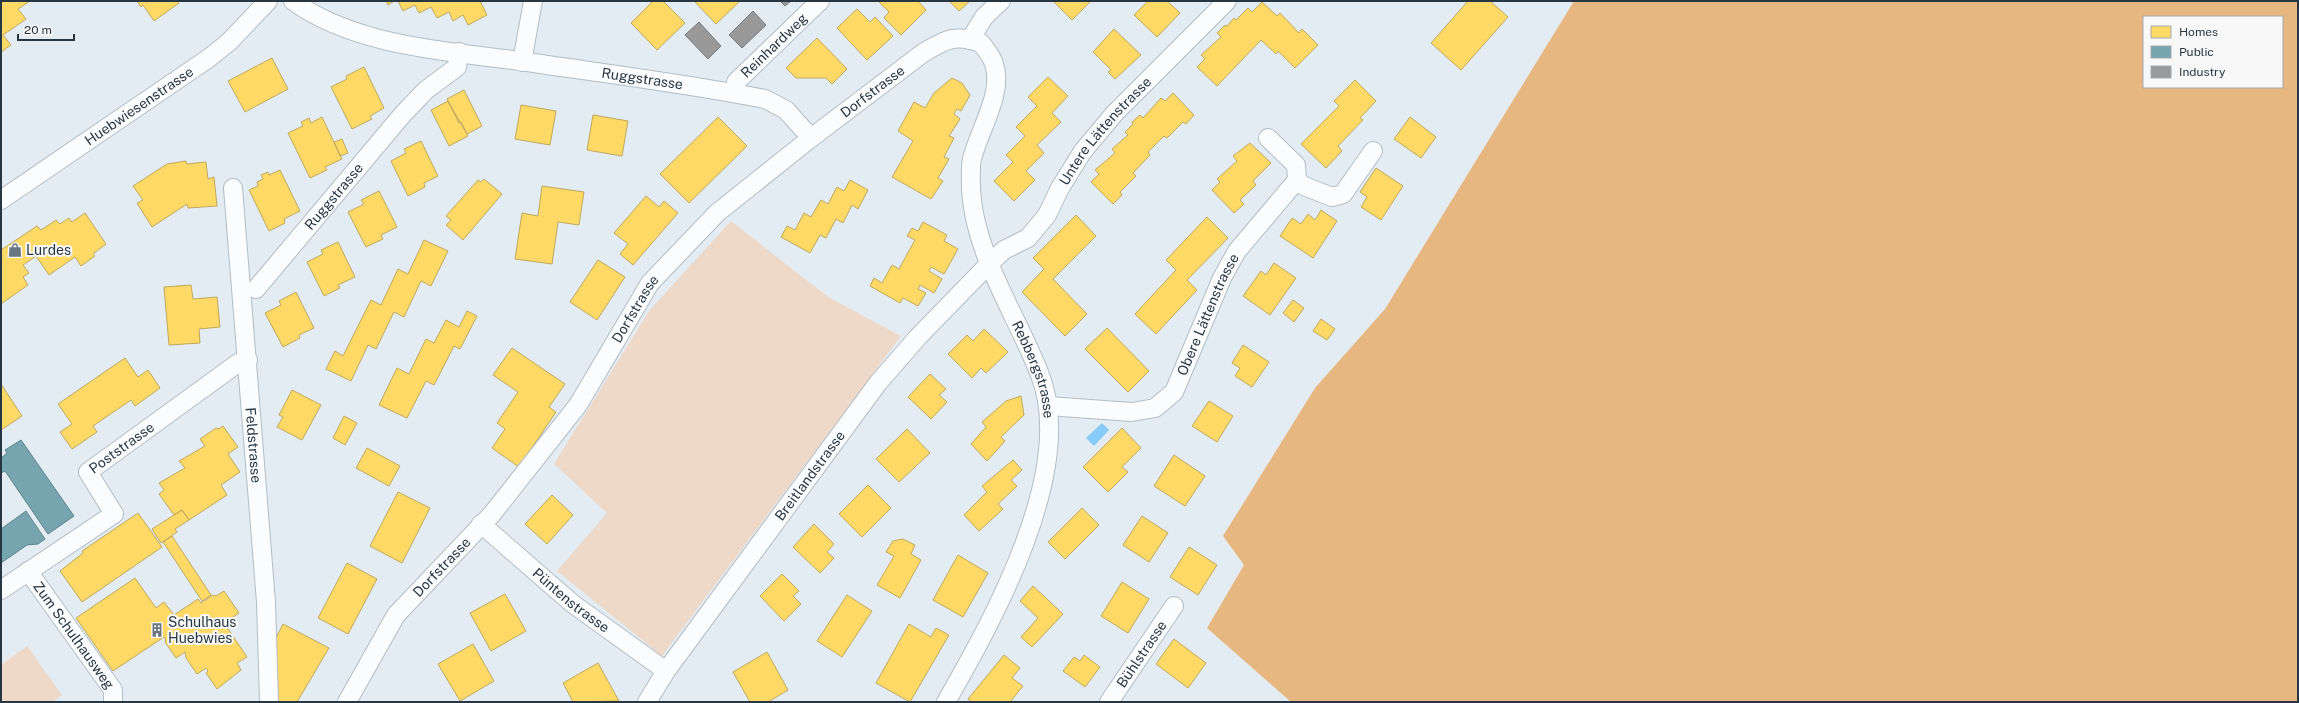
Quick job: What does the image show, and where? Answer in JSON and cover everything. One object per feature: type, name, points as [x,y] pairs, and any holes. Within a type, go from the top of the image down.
[{"type":"street","name":"Huebwiesenstrasse","points":[[1,200],[209,58],[229,42],[268,1]]},
{"type":"street","name":"Ruggstrasse","points":[[294,1],[310,13],[346,29],[415,46],[734,93],[765,99],[786,110],[811,138]]},
{"type":"street","points":[[522,62],[534,1]]},
{"type":"street","name":"Reinhardweg","points":[[734,93],[736,82],[820,1]]},
{"type":"street","points":[[970,40],[984,17],[1001,1]]},
{"type":"street","name":"Untere Lättenstrasse","points":[[990,264],[1004,250],[1028,238],[1047,215],[1060,188],[1083,151],[1114,114],[1227,1]]},
{"type":"street","name":"Dorfstrasse","points":[[347,702],[396,615],[492,514],[578,405],[650,283],[717,212],[811,138],[942,41],[954,37],[970,40]]},
{"type":"street","name":"Rebbergstrasse","points":[[946,702],[979,645],[1013,571],[1038,502],[1048,453],[1048,406],[1040,376],[990,264],[978,232],[971,191],[972,160],[996,89],[997,77],[994,63],[981,43],[970,40]]},
{"type":"street","name":"Ruggstrasse","points":[[256,289],[403,114],[426,90],[457,68],[459,52]]},
{"type":"street","points":[[1268,138],[1296,165],[1297,180],[1304,186],[1332,197],[1343,194],[1372,151]]},
{"type":"street","name":"Obere Lättenstrasse","points":[[1048,406],[1132,412],[1155,408],[1174,392],[1222,278],[1237,251],[1297,180]]},
{"type":"street","name":"Feldstrasse","points":[[233,188],[248,360],[266,602],[269,702]]},
{"type":"street","name":"Breitlandstrasse","points":[[647,702],[666,671],[878,384],[918,337],[990,264]]},
{"type":"street","name":"Poststrasse","points":[[1,590],[114,514],[88,472],[233,367],[248,360]]},
{"type":"street","name":"Püntenstrasse","points":[[481,524],[573,604],[666,671]]},
{"type":"street","name":"Zum Schulhausweg","points":[[28,572],[113,690],[113,702]]},
{"type":"street","name":"Bühlstrasse","points":[[1109,702],[1174,606]]},
{"type":"shaded area","points":[[1574,1],[2298,1],[2298,702],[1291,702],[1207,628],[1244,565],[1223,536],[1315,388],[1385,309]]},
{"type":"shaded area","points":[[731,221],[828,297],[901,336],[662,656],[557,571],[607,513],[554,464],[649,311]]},
{"type":"shaded area","points":[[27,646],[62,695],[53,702],[1,702],[1,665]]},
{"type":"water","points":[[1102,423],[1109,430],[1094,446],[1086,438]]},
{"type":"building: Homes","points":[[1,1],[30,1],[18,9],[26,19],[3,35],[11,45],[1,52]]},
{"type":"building: Homes","points":[[137,1],[177,1],[179,3],[154,21],[143,5],[141,7]]},
{"type":"building: Homes","points":[[386,1],[394,1],[388,5]]},
{"type":"building: Homes","points":[[398,1],[480,1],[487,15],[468,25],[463,15],[453,21],[449,12],[437,18],[431,7],[419,13],[415,5],[403,11]]},
{"type":"building: Homes","points":[[653,1],[663,1],[685,23],[657,50],[631,23]]},
{"type":"building: Homes","points":[[694,1],[740,1],[716,24]]},
{"type":"building: Homes","points":[[878,1],[918,1],[926,10],[901,35],[884,18],[889,12]]},
{"type":"building: Homes","points":[[949,1],[970,1],[959,11]]},
{"type":"building: Homes","points":[[1053,1],[1091,1],[1072,20]]},
{"type":"building: Homes","points":[[1148,1],[1167,1],[1180,13],[1157,37],[1134,15]]},
{"type":"building: Homes","points":[[1468,1],[1490,1],[1508,17],[1461,70],[1431,43]]},
{"type":"building: Homes","points":[[1262,2],[1277,16],[1280,13],[1299,33],[1302,29],[1318,45],[1295,68],[1278,51],[1276,54],[1261,40],[1217,86],[1197,67],[1205,59],[1201,55],[1221,37],[1217,33],[1225,25],[1226,27],[1234,18],[1236,20],[1248,8],[1252,12]]},
{"type":"building: Homes","points":[[857,9],[870,22],[875,17],[893,36],[867,60],[837,28]]},
{"type":"building: Homes","points":[[1114,29],[1141,55],[1115,79],[1108,72],[1111,70],[1093,52]]},
{"type":"building: Homes","points":[[817,38],[847,69],[832,84],[826,78],[796,78],[786,68]]},
{"type":"building: Homes","points":[[272,58],[288,89],[245,112],[228,81]]},
{"type":"building: Homes","points":[[364,67],[384,108],[370,116],[372,119],[352,129],[331,87],[347,79],[346,76]]},
{"type":"building: Homes","points":[[1048,77],[1068,96],[1052,113],[1061,122],[1037,145],[1044,153],[1026,171],[1035,180],[1014,201],[994,181],[1013,162],[1006,155],[1025,136],[1016,127],[1037,106],[1028,97]]},
{"type":"building: Homes","points":[[952,78],[962,83],[970,95],[961,111],[957,109],[954,114],[960,119],[949,136],[954,138],[944,157],[949,159],[938,178],[943,181],[931,199],[892,177],[913,141],[898,131],[914,102],[925,108],[934,93]]},
{"type":"building: Homes","points":[[1355,80],[1376,101],[1360,118],[1363,120],[1338,146],[1342,151],[1326,168],[1301,144],[1339,106],[1334,101]]},
{"type":"building: Homes","points":[[464,90],[482,126],[467,134],[461,122],[459,123],[447,99]]},
{"type":"building: Homes","points":[[1173,93],[1194,115],[1186,124],[1183,122],[1167,138],[1164,136],[1148,152],[1150,155],[1133,173],[1136,176],[1120,192],[1122,195],[1113,204],[1091,182],[1099,174],[1095,170],[1115,153],[1112,149],[1128,135],[1125,132],[1133,124],[1132,122],[1140,115],[1143,118],[1161,98],[1165,101]]},
{"type":"building: Homes","points":[[448,101],[468,136],[449,146],[431,110]]},
{"type":"building: Homes","points":[[521,105],[556,111],[550,145],[515,139]]},
{"type":"building: Homes","points":[[593,115],[628,121],[622,156],[587,150]]},
{"type":"building: Homes","points":[[322,117],[342,159],[325,167],[327,170],[310,178],[288,133],[303,126],[301,122],[309,118],[311,123]]},
{"type":"building: Homes","points":[[718,117],[747,146],[689,203],[660,174]]},
{"type":"building: Homes","points":[[1410,117],[1436,137],[1421,158],[1394,139]]},
{"type":"building: Homes","points":[[342,139],[348,153],[340,156],[334,142]]},
{"type":"building: Homes","points":[[421,141],[438,176],[424,183],[425,187],[408,196],[391,161],[406,153],[404,149]]},
{"type":"building: Homes","points":[[1250,143],[1271,163],[1253,181],[1256,185],[1240,200],[1244,204],[1234,213],[1212,190],[1220,182],[1217,179],[1237,161],[1233,156]]},
{"type":"building: Homes","points":[[186,161],[187,164],[206,162],[208,179],[214,177],[217,206],[188,208],[187,204],[152,227],[137,203],[143,200],[133,186],[167,164]]},
{"type":"building: Homes","points":[[1376,168],[1403,186],[1381,220],[1361,207],[1367,197],[1360,192]]},
{"type":"building: Homes","points":[[280,170],[300,211],[284,219],[285,223],[269,231],[249,190],[258,186],[257,182],[263,179],[261,175],[268,172],[269,175]]},
{"type":"building: Homes","points":[[484,179],[502,194],[463,240],[446,225],[451,220],[446,216],[478,180],[481,182]]},
{"type":"building: Homes","points":[[850,180],[868,190],[858,209],[852,205],[843,223],[836,219],[826,238],[820,235],[810,253],[781,237],[787,226],[795,230],[804,213],[811,217],[821,200],[828,204],[837,187],[844,191]]},
{"type":"building: Homes","points":[[542,186],[584,192],[579,225],[558,222],[552,264],[515,259],[522,213],[538,216]]},
{"type":"building: Homes","points":[[379,191],[397,227],[381,235],[383,239],[366,247],[348,212],[364,204],[361,200]]},
{"type":"building: Homes","points":[[646,196],[659,207],[664,201],[678,213],[633,265],[620,254],[628,244],[614,233]]},
{"type":"building: Homes","points":[[1321,210],[1337,221],[1313,258],[1280,236],[1292,218],[1301,224],[1308,214],[1315,220]]},
{"type":"building: Homes","points":[[85,213],[106,244],[93,254],[95,256],[81,266],[75,257],[49,275],[36,256],[23,265],[29,273],[23,277],[28,285],[1,304],[1,250],[37,226],[41,230],[56,220],[60,224],[69,218],[72,222]]},
{"type":"building: Homes","points":[[1076,215],[1096,236],[1053,279],[1087,314],[1065,336],[1022,292],[1044,269],[1033,258]]},
{"type":"building: Homes","points":[[1207,217],[1228,238],[1187,280],[1197,290],[1156,334],[1135,314],[1176,270],[1166,260]]},
{"type":"building: Homes","points":[[923,222],[947,235],[944,241],[958,249],[944,274],[931,267],[929,271],[942,279],[934,293],[920,285],[918,289],[926,293],[918,306],[903,298],[900,303],[870,286],[874,278],[882,283],[892,265],[899,269],[915,240],[907,236],[912,228],[918,231]]},
{"type":"building: Homes","points":[[424,240],[448,251],[431,286],[421,281],[404,317],[394,312],[376,349],[368,345],[351,381],[326,369],[335,351],[343,356],[371,300],[381,305],[398,269],[408,274]]},
{"type":"building: Homes","points":[[338,242],[355,277],[338,285],[340,288],[324,296],[307,262],[323,254],[321,250]]},
{"type":"building: Homes","points":[[598,260],[625,277],[597,320],[570,302]]},
{"type":"building: Homes","points":[[1274,263],[1296,278],[1270,315],[1243,296],[1261,271],[1266,275]]},
{"type":"building: Homes","points":[[191,285],[193,299],[217,297],[220,327],[199,329],[200,343],[169,345],[164,287]]},
{"type":"building: Homes","points":[[296,292],[314,328],[299,335],[300,338],[283,347],[265,313],[281,305],[279,301]]},
{"type":"building: Homes","points":[[1293,300],[1304,308],[1294,322],[1283,313]]},
{"type":"building: Homes","points":[[467,311],[477,316],[460,349],[454,346],[434,385],[426,381],[407,418],[379,405],[397,368],[409,374],[426,339],[434,343],[446,320],[459,327]]},
{"type":"building: Homes","points":[[1321,319],[1335,329],[1327,340],[1313,331]]},
{"type":"building: Homes","points":[[1107,328],[1149,371],[1128,392],[1085,349]]},
{"type":"building: Homes","points":[[984,329],[1008,352],[986,373],[981,368],[972,378],[948,354],[967,335],[973,341]]},
{"type":"building: Homes","points":[[1243,345],[1269,362],[1252,387],[1235,376],[1240,368],[1232,363]]},
{"type":"building: Homes","points":[[512,348],[565,384],[549,407],[556,412],[519,467],[492,448],[505,429],[497,423],[518,392],[493,375]]},
{"type":"building: Homes","points":[[125,358],[138,377],[148,370],[160,388],[135,406],[131,400],[93,426],[97,432],[72,449],[60,432],[72,424],[58,404]]},
{"type":"building: Homes","points":[[930,374],[946,389],[939,395],[947,402],[931,419],[908,397]]},
{"type":"building: Homes","points":[[1,384],[22,416],[1,430]]},
{"type":"building: Homes","points":[[292,390],[321,405],[302,440],[277,427],[283,417],[279,415]]},
{"type":"building: Homes","points":[[1021,396],[1024,415],[1001,437],[1005,441],[987,461],[971,444],[986,427],[982,422],[1006,401]]},
{"type":"building: Homes","points":[[1209,401],[1233,416],[1217,442],[1192,426]]},
{"type":"building: Homes","points":[[344,416],[357,423],[345,445],[333,438]]},
{"type":"building: Homes","points":[[223,426],[238,447],[228,454],[240,472],[221,485],[227,495],[189,520],[182,510],[174,515],[159,494],[164,490],[159,483],[185,468],[179,461],[205,446],[200,439],[216,428],[219,429]]},
{"type":"building: Homes","points":[[1122,428],[1141,448],[1122,467],[1128,472],[1108,492],[1083,467]]},
{"type":"building: Homes","points":[[907,429],[930,453],[899,482],[876,459]]},
{"type":"building: Homes","points":[[367,448],[400,466],[389,486],[356,468]]},
{"type":"building: Homes","points":[[1174,455],[1205,476],[1185,506],[1154,486]]},
{"type":"building: Homes","points":[[1013,460],[1022,470],[1011,480],[1017,486],[998,504],[1003,509],[979,531],[964,515],[987,492],[982,486]]},
{"type":"building: Homes","points":[[868,485],[891,508],[862,537],[839,514]]},
{"type":"building: Homes","points":[[398,492],[430,508],[402,563],[370,546]]},
{"type":"building: Homes","points":[[552,495],[573,515],[547,544],[525,524]]},
{"type":"building: Homes","points":[[1082,508],[1099,525],[1065,559],[1048,542]]},
{"type":"building: Homes","points":[[182,510],[189,520],[175,529],[177,532],[161,543],[152,529]]},
{"type":"building: Homes","points":[[138,513],[162,547],[82,602],[60,571],[83,553],[82,551]]},
{"type":"building: Homes","points":[[1142,516],[1168,533],[1149,562],[1123,545]]},
{"type":"building: Homes","points":[[814,524],[834,544],[827,552],[834,558],[820,573],[793,547]]},
{"type":"building: Homes","points":[[172,536],[211,595],[202,601],[163,542]]},
{"type":"building: Homes","points":[[903,539],[915,545],[911,554],[921,560],[900,598],[877,585],[894,556],[886,552],[893,541]]},
{"type":"building: Homes","points":[[1189,547],[1217,565],[1198,595],[1170,577]]},
{"type":"building: Homes","points":[[958,555],[988,573],[963,617],[933,600]]},
{"type":"building: Homes","points":[[347,563],[377,579],[348,634],[318,618]]},
{"type":"building: Homes","points":[[782,574],[799,591],[793,596],[801,604],[784,621],[760,596]]},
{"type":"building: Homes","name":"Schulhaus Huebwies","points":[[135,578],[156,608],[164,602],[174,615],[198,599],[201,603],[213,595],[216,596],[224,591],[239,613],[224,623],[247,657],[237,663],[241,670],[217,689],[206,673],[208,671],[206,668],[197,674],[186,658],[185,652],[176,658],[165,642],[166,640],[164,637],[113,671],[76,618]]},
{"type":"building: Homes","points":[[1122,582],[1149,599],[1128,633],[1101,616]]},
{"type":"building: Homes","points":[[1033,586],[1063,614],[1032,647],[1021,637],[1038,618],[1020,601]]},
{"type":"building: Homes","points":[[505,594],[526,631],[491,651],[470,613]]},
{"type":"building: Homes","points":[[847,595],[872,611],[842,657],[817,641]]},
{"type":"building: Homes","points":[[283,624],[329,648],[297,702],[278,702],[275,640]]},
{"type":"building: Homes","points":[[909,624],[931,637],[936,628],[949,635],[910,702],[876,683]]},
{"type":"building: Homes","points":[[1174,639],[1206,663],[1188,688],[1156,664]]},
{"type":"building: Homes","points":[[473,644],[494,681],[460,701],[438,664]]},
{"type":"building: Homes","points":[[767,652],[788,690],[768,702],[750,702],[733,672]]},
{"type":"building: Homes","points":[[1004,655],[1020,668],[1012,678],[1023,686],[1010,702],[972,702],[968,699]]},
{"type":"building: Homes","points":[[1084,655],[1100,667],[1085,687],[1063,671],[1074,657],[1080,661]]},
{"type":"building: Homes","points":[[598,663],[619,701],[573,702],[563,683]]},
{"type":"building: Public","points":[[21,440],[74,516],[48,534],[5,471],[1,473],[1,458],[7,453],[5,450]]},
{"type":"building: Public","points":[[26,511],[45,539],[38,544],[27,545],[1,563],[1,529]]},
{"type":"building: Industry","points":[[780,1],[791,1],[785,6]]},
{"type":"building: Industry","points":[[753,11],[766,25],[742,48],[729,35]]},
{"type":"building: Industry","points":[[699,22],[721,46],[708,59],[685,35]]},
{"type":"place","name":"Lurdes","points":[[15,250]]},
{"type":"place","name":"Schulhaus Huebwies","points":[[157,630]]}]
